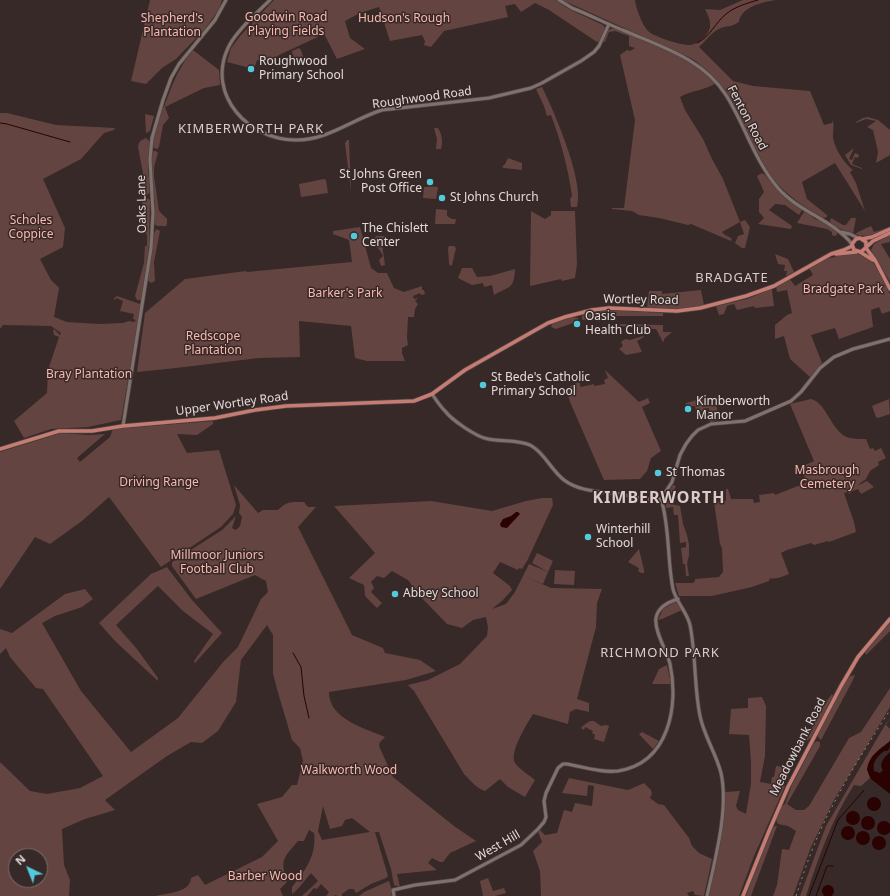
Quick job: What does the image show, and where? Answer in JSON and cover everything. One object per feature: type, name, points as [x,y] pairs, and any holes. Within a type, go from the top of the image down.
[{"type":"main road","points":[[858,252],[864,251],[873,241],[890,229]]},
{"type":"main road","points":[[876,262],[858,252],[852,245],[854,240],[890,233]]},
{"type":"main road","points":[[860,238],[866,242],[866,247],[876,262],[890,289]]},
{"type":"main road","name":"Wortley Road","points":[[421,399],[432,394],[476,364],[540,327],[565,317],[592,310],[610,308],[677,311],[700,308],[746,296],[769,288],[825,257],[852,245]]},
{"type":"main road","name":"Wortley Road","points":[[825,257],[858,252]]},
{"type":"main road","name":"Upper Wortley Road","points":[[0,449],[59,431],[92,431],[123,426],[215,418],[255,410],[286,406],[367,402],[398,403],[421,399]]},
{"type":"main road","name":"Meadowbank Road","points":[[744,896],[788,787],[841,686],[858,657],[890,619]]},
{"type":"street","name":"Oaks Lane","points":[[123,426],[151,248],[152,213],[150,172],[152,141],[163,100],[171,78],[179,64],[215,20],[226,0]]},
{"type":"street","name":"Roughwood Road","points":[[270,0],[235,36],[228,47],[222,66],[226,97],[235,111],[247,123],[260,132],[281,139],[296,140],[313,138],[330,133],[382,110],[489,98],[531,88],[582,61],[594,52],[599,46],[609,24]]},
{"type":"street","name":"Fenton Road","points":[[559,0],[572,8],[678,53],[704,69],[718,83],[726,95],[759,160],[776,185],[792,200],[841,232],[852,245]]},
{"type":"street","name":"Fenton Road","points":[[841,232],[860,238]]},
{"type":"street","points":[[707,896],[722,815],[723,785],[719,767],[700,717],[696,668],[689,624],[673,588],[661,499],[672,482],[680,455],[692,436],[702,428],[718,423],[745,421],[792,400],[820,368],[834,357],[853,349],[890,339]]},
{"type":"street","points":[[432,394],[449,416],[479,436],[488,440],[522,443],[534,448],[560,476],[574,486],[594,491],[643,499],[661,499]]},
{"type":"street","name":"West Hill","points":[[394,896],[393,890],[415,885],[451,881],[521,845],[544,822],[546,817],[544,801],[546,793],[558,768],[565,764],[611,772],[635,766],[653,754],[666,733],[671,716],[673,687],[670,662],[657,627],[656,620],[658,613],[662,608],[678,599]]},
{"type":"green space","name":"Shepherd's Plantation","points":[[150,0],[222,0],[219,9],[205,29],[176,59],[162,68],[146,84],[131,81]]},
{"type":"green space","points":[[274,0],[556,0],[567,8],[603,25],[605,28],[600,41],[597,42],[549,10],[535,3],[521,12],[515,4],[505,6],[508,17],[444,31],[431,47],[424,45],[425,41],[422,35],[390,41],[379,7],[360,13],[345,21],[350,38],[365,49],[337,59],[320,26],[318,37],[276,57],[275,65],[257,60],[254,69],[227,62],[231,48],[241,35]]},
{"type":"green space","points":[[562,0],[635,0],[640,16],[648,31],[669,41],[691,45],[701,40],[709,31],[710,22],[705,9],[720,10],[743,0],[776,0],[765,2],[748,9],[741,17],[739,22],[718,29],[699,47],[733,81],[753,86],[810,91],[824,125],[832,123],[833,120],[833,137],[835,146],[843,159],[853,170],[850,172],[856,183],[865,211],[835,163],[802,182],[807,199],[827,215],[827,217],[823,218],[800,203],[786,192],[767,171],[728,94],[707,70],[691,58]]},
{"type":"green space","points":[[614,28],[670,51],[695,64],[716,83],[707,88],[680,97],[685,110],[703,139],[723,179],[740,222],[722,232],[732,239],[731,241],[691,224],[688,225],[639,215],[632,211],[612,209],[624,208],[635,120],[620,55],[627,50],[630,51],[635,48],[629,46],[629,36],[615,31],[609,32],[605,42],[603,41],[608,30]]},
{"type":"green space","points":[[299,48],[302,52],[303,58],[302,61],[298,62],[295,60],[292,51]]},
{"type":"green space","points":[[193,50],[219,70],[220,85],[204,88],[165,107],[169,118],[163,125],[159,147],[157,149],[154,148],[154,134],[162,108],[164,107],[179,70]]},
{"type":"green space","points":[[542,87],[554,112],[573,164],[577,181],[577,207],[571,207],[570,199],[572,196],[568,175],[555,125],[551,115],[547,116],[536,89]]},
{"type":"green space","points":[[0,113],[7,113],[56,125],[115,128],[114,130],[104,133],[81,159],[43,179],[65,228],[63,247],[40,259],[51,280],[59,288],[54,317],[67,322],[99,324],[123,323],[129,321],[134,322],[136,320],[133,319],[134,314],[120,311],[123,301],[117,298],[114,300],[114,298],[117,296],[140,304],[140,312],[121,420],[88,427],[51,429],[24,438],[14,421],[47,393],[48,370],[59,337],[54,335],[53,330],[54,329],[60,335],[61,333],[51,326],[3,325],[0,329]]},
{"type":"green space","points":[[145,114],[154,116],[150,131],[146,133]]},
{"type":"green space","points":[[868,117],[878,120],[890,130],[890,155],[876,163],[878,152],[873,130],[867,127],[876,121],[866,119],[856,123],[863,118]]},
{"type":"green space","points":[[434,128],[438,128],[440,133],[442,141],[441,149],[436,149],[437,139]]},
{"type":"green space","points":[[146,138],[150,142],[148,169],[150,192],[147,195],[143,195],[143,173],[138,147],[140,141]]},
{"type":"green space","points":[[349,140],[351,192],[345,143]]},
{"type":"green space","points":[[854,148],[849,159],[852,160],[855,153],[859,155],[858,158],[855,157],[852,164],[862,169],[851,165],[845,155]]},
{"type":"green space","points":[[153,151],[158,153],[154,167],[154,176],[159,211],[167,219],[166,226],[157,226],[154,224],[155,200],[153,199],[151,171]]},
{"type":"green space","points":[[508,158],[522,163],[522,170],[502,167]]},
{"type":"green space","points":[[762,173],[776,188],[802,210],[799,215],[785,205],[775,204],[769,210],[792,226],[791,229],[758,224],[764,218],[759,212],[759,199],[764,192],[757,176]]},
{"type":"green space","points":[[324,179],[326,180],[328,193],[301,197],[299,184]]},
{"type":"green space","points":[[424,187],[438,187],[436,199],[423,198]]},
{"type":"green space","points":[[144,198],[149,199],[150,201],[149,245],[142,297],[141,300],[137,300],[135,296],[144,263],[145,246],[147,246],[145,224],[147,224],[142,201]]},
{"type":"green space","points":[[436,209],[447,210],[447,216],[452,219],[456,219],[455,224],[435,224]]},
{"type":"green space","points":[[531,211],[545,219],[551,215],[551,211],[575,211],[577,264],[575,278],[562,281],[561,279],[530,286]]},
{"type":"green space","points":[[804,212],[807,212],[815,219],[822,221],[837,231],[837,235],[832,235],[832,232],[827,229],[797,223]]},
{"type":"green space","points":[[831,218],[843,225],[846,225],[851,218],[856,218],[853,234],[833,226],[830,221]]},
{"type":"green space","points":[[745,220],[750,227],[745,248],[742,248],[735,243],[738,236],[744,234],[740,222]]},
{"type":"green space","points":[[871,226],[874,232],[890,227],[869,236],[855,234]]},
{"type":"green space","name":"Barker's Park","points":[[360,227],[371,268],[378,273],[387,273],[394,288],[404,292],[422,286],[422,290],[424,290],[425,294],[421,295],[420,293],[413,296],[414,299],[418,298],[415,301],[418,304],[415,309],[414,317],[408,317],[408,345],[402,348],[405,361],[367,361],[355,358],[351,326],[299,321],[300,357],[259,358],[137,372],[145,313],[185,279],[246,271],[352,262],[349,240],[333,234],[333,231]]},
{"type":"green space","points":[[157,229],[160,231],[154,262],[155,281],[151,283],[147,280],[154,234]]},
{"type":"green space","points":[[890,235],[890,242],[881,244],[890,259],[890,282],[871,250],[874,244]]},
{"type":"green space","points":[[376,236],[386,236],[382,244],[385,265],[381,266],[379,260],[383,256],[377,248]]},
{"type":"green space","points":[[449,246],[454,246],[456,248],[451,266],[449,264]]},
{"type":"green space","name":"Bradgate Park","points":[[855,253],[870,260],[876,267],[890,294],[890,311],[882,314],[879,307],[871,310],[873,327],[839,339],[835,328],[811,335],[822,363],[810,377],[790,359],[784,336],[775,339],[775,325],[787,315],[792,313],[787,290],[777,292],[776,287],[789,278],[795,286],[813,275],[809,268],[825,259],[835,257],[836,255]]},
{"type":"green space","points":[[775,254],[788,259],[794,272],[786,276],[787,271],[784,271],[785,265],[778,264]]},
{"type":"green space","points":[[462,268],[472,268],[477,277],[490,276],[515,269],[514,280],[510,286],[494,295],[492,285],[484,287],[483,283],[472,285],[458,278]]},
{"type":"green space","points":[[771,289],[774,306],[755,308],[754,306],[737,310],[734,304],[727,306],[724,314],[719,315],[716,306],[747,299]]},
{"type":"green space","points":[[701,290],[704,305],[681,310],[647,308],[649,291],[662,291],[662,294]]},
{"type":"green space","points":[[609,310],[663,313],[663,316],[604,316],[600,317],[600,323],[598,318],[582,320],[582,316],[585,314]]},
{"type":"green space","points":[[572,317],[578,318],[579,321],[556,329],[551,327],[552,324]]},
{"type":"green space","points":[[620,324],[663,325],[663,332],[672,332],[664,339],[663,342],[656,329],[644,331],[638,328],[620,326]]},
{"type":"green space","points":[[644,337],[637,341],[642,352],[626,355],[619,349],[623,346],[621,342],[625,339],[630,340]]},
{"type":"green space","points":[[605,370],[639,402],[648,398],[650,403],[642,407],[661,451],[651,458],[647,471],[640,479],[604,480],[570,402],[566,388],[579,382],[581,387],[594,384],[594,386],[605,384],[604,380],[608,378]]},
{"type":"green space","points":[[701,399],[717,407],[718,420],[710,422],[709,408],[703,409],[703,411],[696,411],[695,406],[685,407],[686,403]]},
{"type":"green space","name":"Masbrough Cemetery","points":[[811,399],[821,406],[842,434],[851,438],[866,439],[870,449],[873,448],[875,451],[881,448],[886,458],[878,462],[879,465],[870,471],[866,479],[859,484],[867,481],[874,487],[861,494],[858,489],[849,494],[848,492],[844,493],[856,532],[829,542],[814,545],[811,543],[781,553],[789,574],[782,577],[770,578],[769,581],[752,587],[712,596],[679,596],[675,583],[693,583],[695,579],[719,577],[723,572],[722,548],[720,544],[714,502],[726,501],[726,489],[728,489],[731,499],[753,499],[754,503],[760,502],[759,495],[774,493],[775,495],[808,482],[799,468],[814,461],[790,404]]},
{"type":"green space","points":[[889,399],[890,414],[878,418],[876,417],[872,406]]},
{"type":"green space","name":"Driving Range","points":[[213,421],[213,424],[197,435],[177,434],[187,453],[219,450],[236,505],[233,514],[221,527],[161,567],[109,497],[82,521],[50,544],[35,537],[0,589],[0,452],[61,433],[89,435],[105,434],[77,458],[80,462],[110,437],[113,429]]},
{"type":"green space","points":[[234,485],[258,513],[263,510],[278,510],[284,505],[292,502],[304,502],[308,507],[316,507],[298,527],[352,635],[383,648],[385,653],[420,660],[436,671],[406,680],[329,692],[331,701],[341,716],[358,726],[385,737],[380,742],[379,746],[393,777],[454,826],[476,841],[450,853],[443,862],[432,858],[428,863],[437,870],[397,874],[400,887],[394,885],[391,869],[379,832],[375,832],[388,876],[386,878],[371,884],[356,893],[354,889],[349,889],[342,894],[342,896],[326,896],[329,892],[321,884],[317,889],[314,888],[307,896],[302,896],[318,881],[311,873],[300,887],[292,894],[292,887],[312,856],[314,848],[314,833],[309,830],[304,841],[298,841],[284,860],[283,864],[287,882],[280,889],[283,896],[155,896],[177,892],[187,887],[191,878],[198,875],[205,885],[262,857],[278,841],[257,804],[282,797],[292,785],[297,785],[303,761],[300,748],[292,740],[277,689],[273,673],[273,635],[267,625],[241,660],[236,702],[218,731],[202,743],[191,742],[167,756],[105,800],[115,810],[85,819],[62,829],[64,865],[70,880],[69,896],[0,896],[0,762],[30,791],[47,794],[80,788],[103,776],[43,689],[36,688],[10,657],[6,648],[0,654],[0,629],[12,633],[65,594],[85,589],[93,599],[82,607],[55,616],[42,623],[81,691],[131,752],[178,718],[224,661],[238,647],[261,599],[268,592],[266,581],[255,575],[196,599],[172,566],[172,562],[222,530],[236,516],[232,528],[236,530],[240,526],[242,517],[239,513],[240,505]],"holes":[[[323,806],[330,829],[342,826],[345,820],[352,818],[370,832],[322,840],[318,831]]]},
{"type":"green space","points":[[673,485],[676,486],[670,500],[672,504],[680,506],[689,545],[687,564],[689,576],[686,576],[685,564],[683,564],[681,548],[686,547],[686,542],[680,543],[678,515],[674,515],[673,507],[666,508],[666,497]]},
{"type":"green space","points":[[542,498],[552,498],[553,505],[522,569],[519,568],[518,570],[500,562],[493,573],[510,586],[512,590],[492,609],[506,604],[515,592],[529,564],[548,572],[543,584],[524,576],[551,588],[602,589],[597,603],[596,627],[577,699],[589,703],[589,712],[576,709],[570,712],[568,724],[533,714],[516,745],[514,752],[515,763],[521,770],[535,780],[525,797],[508,787],[500,779],[485,791],[473,784],[464,774],[414,691],[408,685],[428,680],[460,664],[487,636],[488,628],[486,617],[473,620],[462,628],[447,624],[419,595],[408,580],[392,571],[384,578],[377,576],[371,582],[374,588],[371,592],[382,603],[377,608],[365,596],[364,585],[349,578],[375,553],[334,506],[431,501],[492,511]]},
{"type":"green space","points":[[639,549],[644,573],[638,571],[639,568],[628,562]]},
{"type":"green space","points":[[537,553],[553,561],[548,572],[532,563]]},
{"type":"green space","points":[[167,567],[192,600],[222,633],[195,663],[194,661],[213,634],[183,611],[158,586],[116,625],[137,649],[158,678],[158,681],[116,642],[99,623],[151,574]]},
{"type":"green space","points":[[555,570],[575,571],[574,585],[554,584]]},
{"type":"green space","points":[[675,602],[678,603],[682,610],[658,620],[663,609]]},
{"type":"green space","points":[[890,622],[890,631],[866,655],[865,652]]},
{"type":"green space","points":[[667,665],[671,684],[652,684],[659,669]]},
{"type":"green space","points":[[855,675],[821,740],[818,737],[818,734],[847,677]]},
{"type":"green space","points":[[890,688],[890,707],[834,800],[811,847],[793,896],[773,896],[777,885],[782,849],[789,850],[796,831],[788,826],[778,824],[776,820],[780,808],[785,804],[792,785],[814,743],[817,741],[820,742],[820,746],[787,804],[796,810],[804,810],[809,806],[849,738],[861,732]]},
{"type":"green space","points":[[832,694],[833,696],[811,739],[810,738],[807,741],[807,729],[811,730],[819,711]]},
{"type":"green space","points":[[762,697],[766,706],[765,756],[760,782],[771,784],[776,766],[784,767],[776,785],[785,786],[754,856],[739,896],[709,896],[721,831],[725,792],[740,791],[736,806],[738,810],[746,814],[751,784],[749,735],[729,734],[731,709],[748,708],[748,698]]},
{"type":"green space","points":[[890,718],[886,725],[890,729],[890,741],[877,753],[871,762],[868,772],[870,778],[861,786],[854,785],[846,798],[826,839],[806,896],[800,896],[826,826]]},
{"type":"green space","points":[[590,721],[594,721],[601,726],[609,726],[604,742],[594,739],[595,735],[592,733],[593,731],[585,727],[584,730],[581,728]]},
{"type":"green space","points":[[642,732],[659,741],[653,749],[639,734]]},
{"type":"green space","points":[[569,778],[628,790],[644,783],[651,790],[652,794],[650,798],[658,804],[664,805],[689,838],[692,846],[699,853],[712,859],[704,896],[695,895],[693,891],[687,893],[689,896],[541,896],[540,871],[533,851],[542,842],[538,832],[540,830],[545,835],[557,833],[564,810],[572,812],[575,803],[592,806],[594,786],[588,785],[587,796],[562,793]]},
{"type":"green space","points":[[777,826],[751,896],[746,896],[772,828]]},
{"type":"green space","points":[[488,878],[493,891],[504,888],[506,893],[495,896],[483,896],[480,881]]},
{"type":"green space","points":[[389,881],[392,896],[359,896],[364,892]]},
{"type":"shaded area","points":[[516,512],[520,514],[507,528],[501,527],[500,524],[503,519]]},
{"type":"shaded area","points":[[890,741],[890,748],[887,751],[884,751],[874,762],[874,771],[880,773],[883,770],[881,765],[883,760],[890,752],[890,794],[871,779],[867,770],[872,757],[878,750]]},
{"type":"shaded area","points":[[874,797],[879,799],[881,804],[879,809],[874,811],[869,809],[867,804],[869,799]]},
{"type":"shaded area","points":[[853,811],[858,813],[860,818],[858,823],[853,825],[848,823],[846,818],[848,813]]},
{"type":"shaded area","points":[[868,816],[873,818],[875,823],[873,828],[868,830],[863,828],[861,823],[863,818]]},
{"type":"shaded area","points":[[884,821],[889,823],[891,828],[889,833],[884,835],[879,833],[877,828],[879,823]]},
{"type":"shaded area","points":[[848,826],[853,828],[855,833],[853,838],[848,840],[843,838],[841,833],[843,828]]},
{"type":"shaded area","points":[[863,831],[868,833],[870,838],[868,843],[863,845],[858,843],[856,838],[858,833]]},
{"type":"shaded area","points":[[879,836],[884,838],[886,843],[884,848],[879,850],[874,848],[872,843],[874,838]]},
{"type":"shaded area","points":[[830,885],[833,886],[833,896],[826,897],[823,896],[822,889],[823,886]]},
{"type":"waterway","points":[[697,43],[709,34],[722,18],[733,9],[758,0]]},
{"type":"waterway","points":[[0,123],[70,142]]},
{"type":"waterway","points":[[293,653],[301,667],[304,696],[309,718]]},
{"type":"waterway","points":[[809,896],[838,820],[864,790]]},
{"type":"waterway","points":[[816,896],[827,866],[833,866]]},
{"type":"railway","points":[[796,896],[812,850],[827,816],[853,769],[890,710]]},
{"type":"place","name":"Roughwood Primary School","points":[[251,69]]},
{"type":"place","name":"St Johns Green Post Office","points":[[430,182]]},
{"type":"place","name":"St Johns Church","points":[[442,198]]},
{"type":"place","name":"The Chislett Center","points":[[354,236]]},
{"type":"place","name":"Oasis Health Club","points":[[577,324]]},
{"type":"place","name":"St Bede's Catholic Primary School","points":[[483,385]]},
{"type":"place","name":"Kimberworth Manor","points":[[688,409]]},
{"type":"place","name":"St Thomas","points":[[658,473]]},
{"type":"place","name":"Winterhill School","points":[[588,537]]},
{"type":"place","name":"Abbey School","points":[[395,594]]},
{"type":"district","name":"KIMBERWORTH PARK","points":[[251,129]]},
{"type":"district","name":"BRADGATE","points":[[732,278]]},
{"type":"district","name":"KIMBERWORTH","points":[[659,498]]},
{"type":"district","name":"RICHMOND PARK","points":[[660,653]]},
{"type":"park label","name":"Hudson's Rough","points":[[404,19]]},
{"type":"park label","name":"Goodwin Road Playing Fields","points":[[286,25]]},
{"type":"park label","name":"Scholes Coppice","points":[[31,228]]},
{"type":"park label","name":"Redscope Plantation","points":[[213,344]]},
{"type":"park label","name":"Bray Plantation","points":[[89,375]]},
{"type":"park label","name":"Millmoor Juniors Football Club","points":[[217,563]]},
{"type":"park label","name":"Walkworth Wood","points":[[349,771]]},
{"type":"park label","name":"Barber Wood","points":[[265,877]]}]
